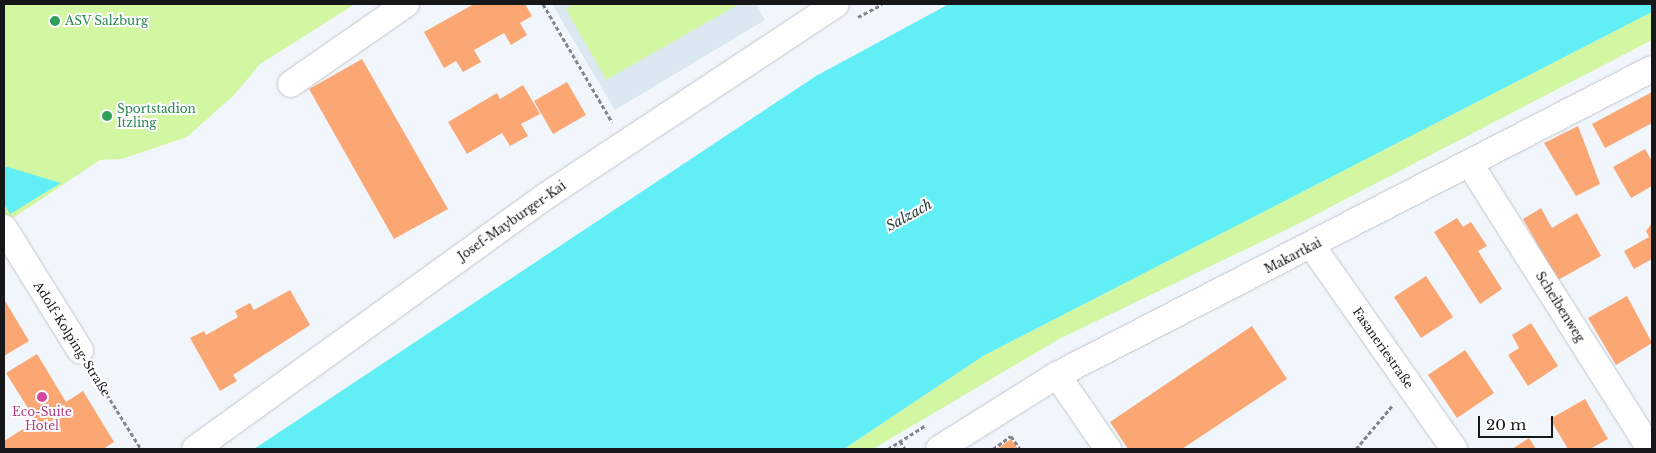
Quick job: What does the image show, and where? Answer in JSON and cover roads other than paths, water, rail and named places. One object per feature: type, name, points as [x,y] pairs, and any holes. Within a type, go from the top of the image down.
[{"type":"street","points":[[291,84],[406,4]]},
{"type":"street","name":"Josef-Mayburger-Kai","points":[[195,449],[624,144],[836,4]]},
{"type":"street","name":"Makartkai","points":[[939,449],[1057,374],[1312,246],[1652,69]]},
{"type":"street","name":"Scheibenweg","points":[[1470,164],[1650,449]]},
{"type":"street","name":"Adolf-Kolping-Straße","points":[[4,228],[80,350]]},
{"type":"street","name":"Fasaneriestraße","points":[[1312,246],[1454,449]]},
{"type":"street","points":[[1057,374],[1108,449]]},
{"type":"water","name":"Salzach","points":[[949,4],[1652,4],[1652,12],[983,356],[844,449],[254,449],[816,76]]},
{"type":"water","points":[[4,166],[61,183],[10,214],[4,204]]},
{"type":"place","name":"ASV Salzburg","points":[[55,21]]},
{"type":"place","name":"Sportstadion Itzling","points":[[107,116]]},
{"type":"place","name":"Eco-Suite Hotel","points":[[42,397]]}]
